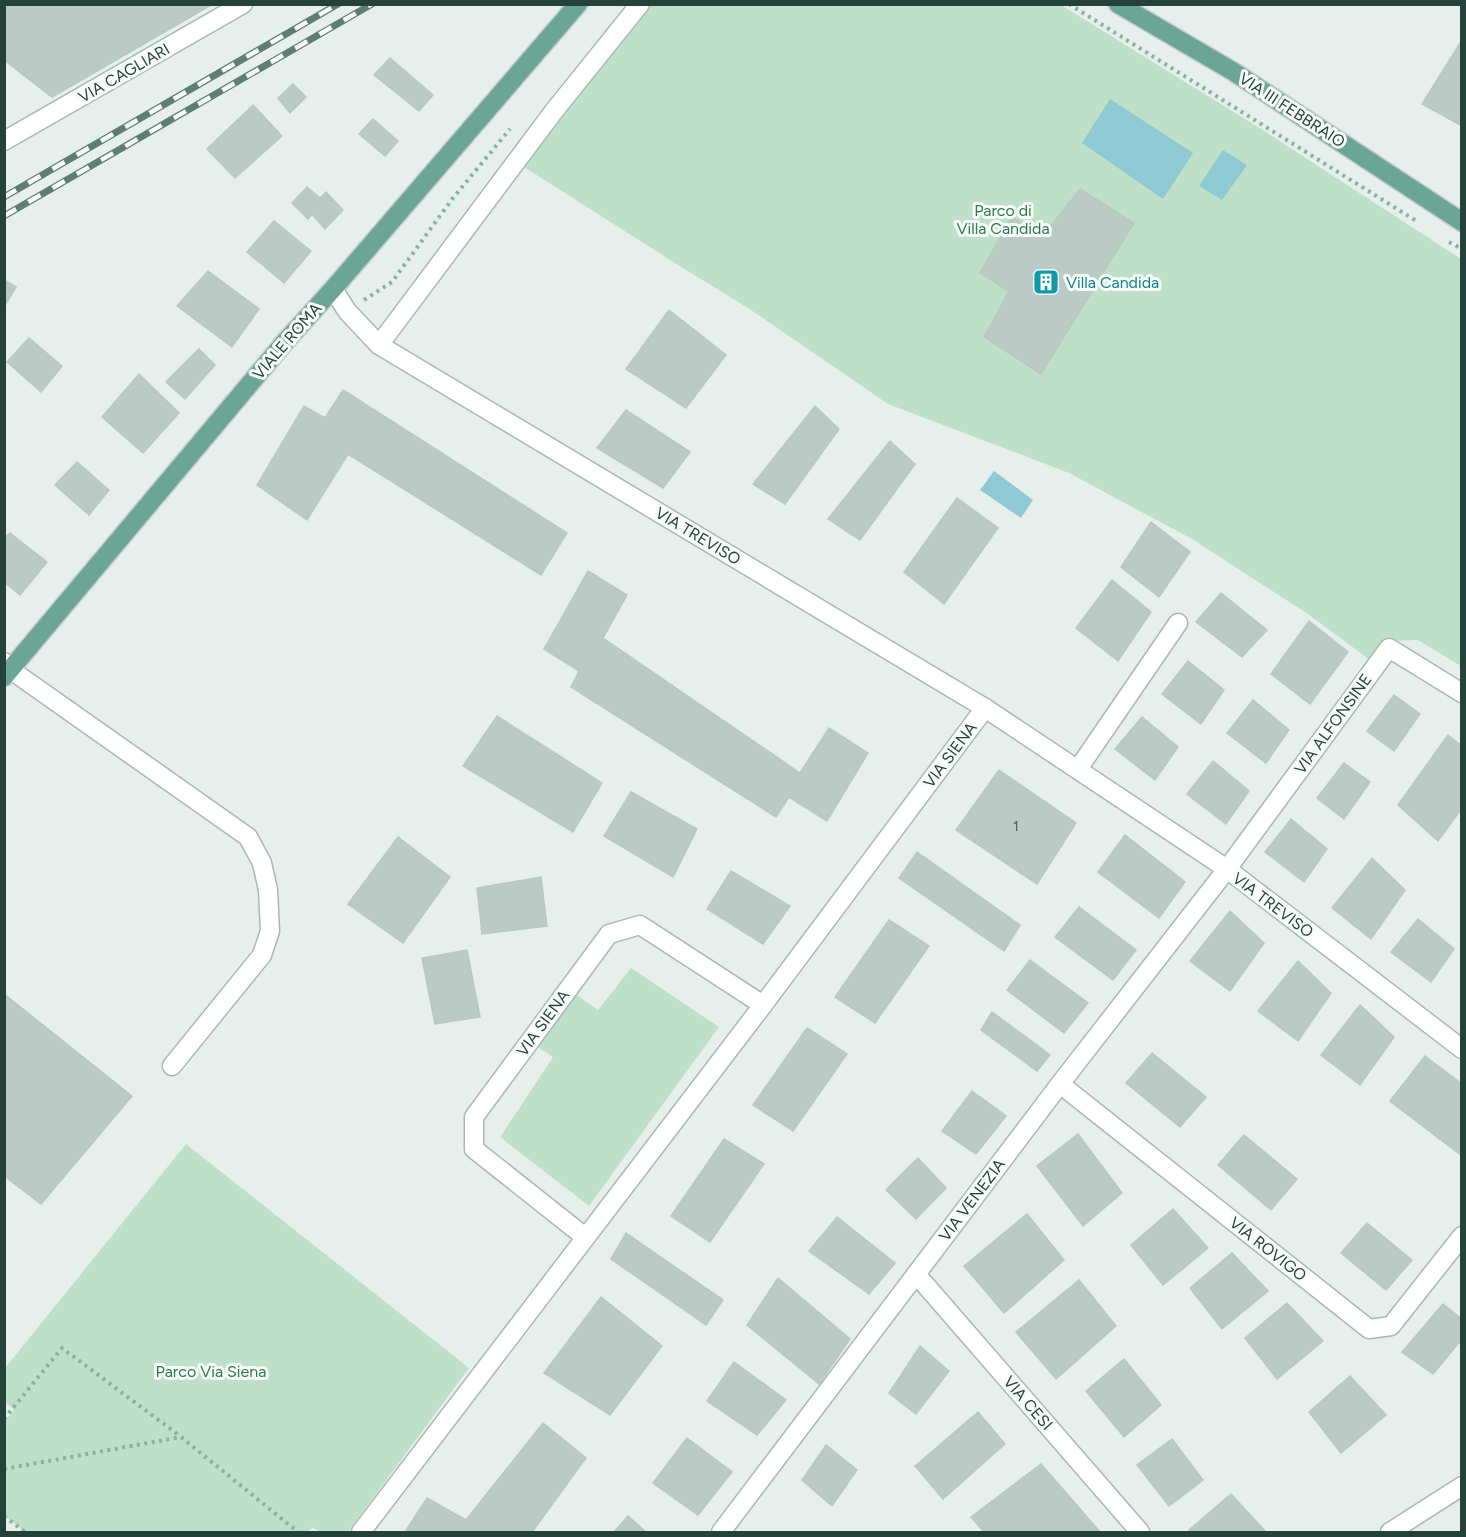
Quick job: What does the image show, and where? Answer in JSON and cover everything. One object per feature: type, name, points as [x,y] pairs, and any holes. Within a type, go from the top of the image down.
[{"type":"main road","name":"VIA III FEBBRAIO","points":[[1119,4],[1234,72],[1461,222]]},
{"type":"main road","name":"VIALE ROMA","points":[[7,670],[284,343],[576,6]]},
{"type":"street","name":"VIA CAGLIARI","points":[[4,141],[243,4]]},
{"type":"street","points":[[378,345],[554,111],[640,4]]},
{"type":"street","name":"VIA TREVISO","points":[[333,289],[347,311],[378,345],[985,708],[1227,869],[1461,1049]]},
{"type":"street","points":[[1078,769],[1178,623]]},
{"type":"street","name":"VIA ALFONSINE","points":[[1227,869],[1389,648],[1461,693]]},
{"type":"street","points":[[7,670],[248,837],[262,863],[268,890],[270,931],[262,955],[172,1066]]},
{"type":"street","name":"VIA SIENA","points":[[361,1533],[763,1005],[985,708]]},
{"type":"street","name":"VIA VENEZIA","points":[[721,1533],[1059,1084],[1227,869]]},
{"type":"street","name":"VIA SIENA","points":[[585,1237],[474,1149],[474,1117],[609,934],[639,926],[763,1005]]},
{"type":"street","name":"VIA ROVIGO","points":[[1059,1084],[1369,1329],[1390,1326],[1461,1236]]},
{"type":"street","name":"VIA CESI","points":[[916,1274],[1140,1533]]},
{"type":"street","points":[[1390,1533],[1461,1486]]},
{"type":"path","points":[[1070,4],[1422,224]]},
{"type":"path","points":[[347,311],[392,282],[453,198],[513,126]]},
{"type":"path","points":[[1442,237],[1461,249]]},
{"type":"path","points":[[4,1419],[62,1348],[181,1437],[298,1533]]},
{"type":"path","points":[[4,1470],[181,1437]]},
{"type":"path","points":[[4,1516],[25,1533]]},
{"type":"green space","name":"Parco di Villa Candida","points":[[646,5],[1061,5],[1258,127],[1461,259],[1461,666],[1418,640],[1389,641],[1370,660],[1308,614],[1192,539],[1069,473],[888,404],[748,308],[524,167]]},
{"type":"green space","points":[[631,968],[719,1027],[589,1206],[500,1137],[553,1057],[536,1046],[574,993],[598,1010]]},
{"type":"green space","name":"Parco Via Siena","points":[[186,1144],[469,1368],[348,1532],[320,1532],[312,1527],[308,1532],[25,1532],[5,1516],[5,1421],[14,1410],[5,1402],[5,1368]]},
{"type":"water","points":[[1110,99],[1193,153],[1163,199],[1082,143]]},
{"type":"water","points":[[1223,150],[1247,165],[1222,200],[1199,186]]},
{"type":"water","points":[[994,471],[1033,500],[1021,518],[980,490]]},
{"type":"building","points":[[4,4],[213,4],[52,97],[4,60]]},
{"type":"building","points":[[1462,40],[1462,126],[1422,104]]},
{"type":"building","points":[[390,58],[433,95],[419,111],[374,75]]},
{"type":"building","points":[[293,84],[306,97],[290,113],[278,98]]},
{"type":"building","points":[[253,105],[282,136],[235,178],[207,149]]},
{"type":"building","points":[[373,119],[398,141],[385,156],[359,134]]},
{"type":"building","points":[[307,187],[320,198],[326,192],[343,210],[325,229],[312,214],[308,219],[292,203]]},
{"type":"building","name":"Villa Candida","points":[[1080,189],[1134,223],[1041,374],[984,337],[1009,291],[980,273],[1012,217],[1043,236]]},
{"type":"building","points":[[274,221],[311,251],[284,283],[247,252]]},
{"type":"building","points":[[208,271],[259,309],[232,347],[177,306]]},
{"type":"building","points":[[4,280],[16,287],[4,307]]},
{"type":"building","points":[[669,310],[726,355],[686,408],[626,369]]},
{"type":"building","points":[[29,338],[62,366],[41,392],[7,362]]},
{"type":"building","points":[[199,349],[215,365],[185,399],[166,382]]},
{"type":"building","points":[[139,374],[179,413],[143,453],[102,417]]},
{"type":"building","points":[[343,390],[567,533],[541,575],[348,454],[307,520],[257,485],[304,406],[325,418]]},
{"type":"building","points":[[815,406],[839,429],[785,504],[753,484]]},
{"type":"building","points":[[626,410],[690,452],[663,488],[597,448]]},
{"type":"building","points":[[890,441],[915,464],[860,540],[828,519]]},
{"type":"building","points":[[77,462],[109,490],[89,515],[55,485]]},
{"type":"building","points":[[957,498],[998,528],[944,604],[904,572]]},
{"type":"building","points":[[1151,522],[1190,552],[1159,597],[1121,567]]},
{"type":"building","points":[[10,533],[47,562],[20,595],[4,582],[4,538]]},
{"type":"building","points":[[588,571],[627,595],[603,638],[800,773],[829,728],[868,753],[827,821],[789,797],[776,817],[571,687],[579,671],[544,649]]},
{"type":"building","points":[[1112,580],[1151,612],[1118,661],[1076,628]]},
{"type":"building","points":[[1221,593],[1267,630],[1242,657],[1196,622]]},
{"type":"building","points":[[1309,621],[1348,652],[1310,704],[1271,674]]},
{"type":"building","points":[[1188,661],[1224,690],[1201,724],[1162,694]]},
{"type":"building","points":[[1394,695],[1420,714],[1394,751],[1367,731]]},
{"type":"building","points":[[1253,700],[1289,730],[1266,763],[1227,733]]},
{"type":"building","points":[[497,716],[602,783],[573,832],[463,766]]},
{"type":"building","points":[[1142,717],[1178,747],[1155,780],[1115,749]]},
{"type":"building","points":[[1448,735],[1462,746],[1462,808],[1438,841],[1398,805]]},
{"type":"building","points":[[1213,761],[1249,791],[1226,824],[1187,794]]},
{"type":"building","points":[[1344,763],[1370,782],[1344,819],[1317,798]]},
{"type":"building","points":[[999,770],[1076,823],[1037,884],[956,830]]},
{"type":"building","points":[[631,792],[697,829],[673,877],[604,836]]},
{"type":"building","points":[[1291,819],[1327,849],[1304,882],[1265,852]]},
{"type":"building","points":[[1125,835],[1185,882],[1159,918],[1098,872]]},
{"type":"building","points":[[398,837],[450,877],[403,943],[348,904]]},
{"type":"building","points":[[917,852],[1020,925],[1004,951],[899,878]]},
{"type":"building","points":[[1372,858],[1405,890],[1371,939],[1332,908]]},
{"type":"building","points":[[731,871],[790,906],[763,944],[707,909]]},
{"type":"building","points":[[541,877],[547,926],[482,934],[477,888]]},
{"type":"building","points":[[1079,907],[1136,950],[1113,980],[1055,937]]},
{"type":"building","points":[[1230,911],[1264,943],[1230,991],[1190,961]]},
{"type":"building","points":[[1418,919],[1454,949],[1431,982],[1391,952]]},
{"type":"building","points":[[889,920],[929,946],[875,1023],[835,997]]},
{"type":"building","points":[[467,950],[480,1017],[435,1024],[422,958]]},
{"type":"building","points":[[1030,960],[1088,1003],[1064,1033],[1007,990]]},
{"type":"building","points":[[1298,961],[1331,993],[1298,1041],[1258,1011]]},
{"type":"building","points":[[4,994],[132,1096],[41,1204],[4,1176]]},
{"type":"building","points":[[1360,1005],[1394,1037],[1360,1085],[1321,1055]]},
{"type":"building","points":[[992,1012],[1050,1055],[1037,1071],[981,1030]]},
{"type":"building","points":[[807,1028],[847,1054],[793,1131],[753,1105]]},
{"type":"building","points":[[1152,1053],[1206,1097],[1180,1127],[1126,1083]]},
{"type":"building","points":[[1425,1056],[1462,1084],[1462,1156],[1390,1101]]},
{"type":"building","points":[[972,1091],[1006,1116],[976,1154],[942,1131]]},
{"type":"building","points":[[1078,1134],[1122,1193],[1083,1226],[1037,1166]]},
{"type":"building","points":[[1244,1135],[1297,1179],[1271,1210],[1218,1165]]},
{"type":"building","points":[[724,1139],[764,1164],[710,1242],[671,1216]]},
{"type":"building","points":[[918,1158],[946,1188],[916,1219],[886,1190]]},
{"type":"building","points":[[1173,1209],[1208,1248],[1163,1285],[1131,1245]]},
{"type":"building","points":[[1027,1214],[1064,1260],[1004,1313],[964,1266]]},
{"type":"building","points":[[837,1217],[895,1263],[869,1294],[809,1251]]},
{"type":"building","points":[[1367,1223],[1412,1260],[1386,1290],[1341,1253]]},
{"type":"building","points":[[626,1233],[723,1300],[706,1325],[611,1259]]},
{"type":"building","points":[[1232,1253],[1268,1291],[1222,1329],[1190,1288]]},
{"type":"building","points":[[778,1278],[850,1339],[819,1384],[747,1325]]},
{"type":"building","points":[[1079,1280],[1116,1326],[1056,1379],[1016,1332]]},
{"type":"building","points":[[601,1297],[662,1346],[610,1415],[544,1373]]},
{"type":"building","points":[[1287,1303],[1323,1341],[1277,1379],[1245,1338]]},
{"type":"building","points":[[1443,1304],[1462,1319],[1462,1339],[1433,1374],[1402,1352]]},
{"type":"building","points":[[920,1346],[949,1371],[916,1414],[889,1393]]},
{"type":"building","points":[[1124,1359],[1161,1405],[1124,1437],[1086,1391]]},
{"type":"building","points":[[734,1362],[786,1400],[757,1435],[707,1401]]},
{"type":"building","points":[[1350,1376],[1386,1415],[1341,1453],[1309,1412]]},
{"type":"building","points":[[978,1412],[1005,1444],[943,1499],[915,1466]]},
{"type":"building","points":[[543,1423],[586,1458],[532,1532],[405,1532],[427,1498],[466,1520]]},
{"type":"building","points":[[687,1438],[732,1472],[698,1515],[653,1483]]},
{"type":"building","points":[[1172,1439],[1203,1480],[1169,1506],[1137,1465]]},
{"type":"building","points":[[826,1445],[857,1470],[832,1506],[802,1480]]},
{"type":"building","points":[[1041,1464],[1100,1532],[984,1532],[971,1517]]},
{"type":"building","points":[[1231,1494],[1266,1532],[1191,1532],[1189,1530]]},
{"type":"building","points":[[628,1516],[646,1532],[614,1532]]},
{"type":"railway","points":[[4,197],[338,4]]},
{"type":"railway","points":[[4,216],[372,4]]},
{"type":"place","name":"Villa Candida","points":[[1046,282]]}]
